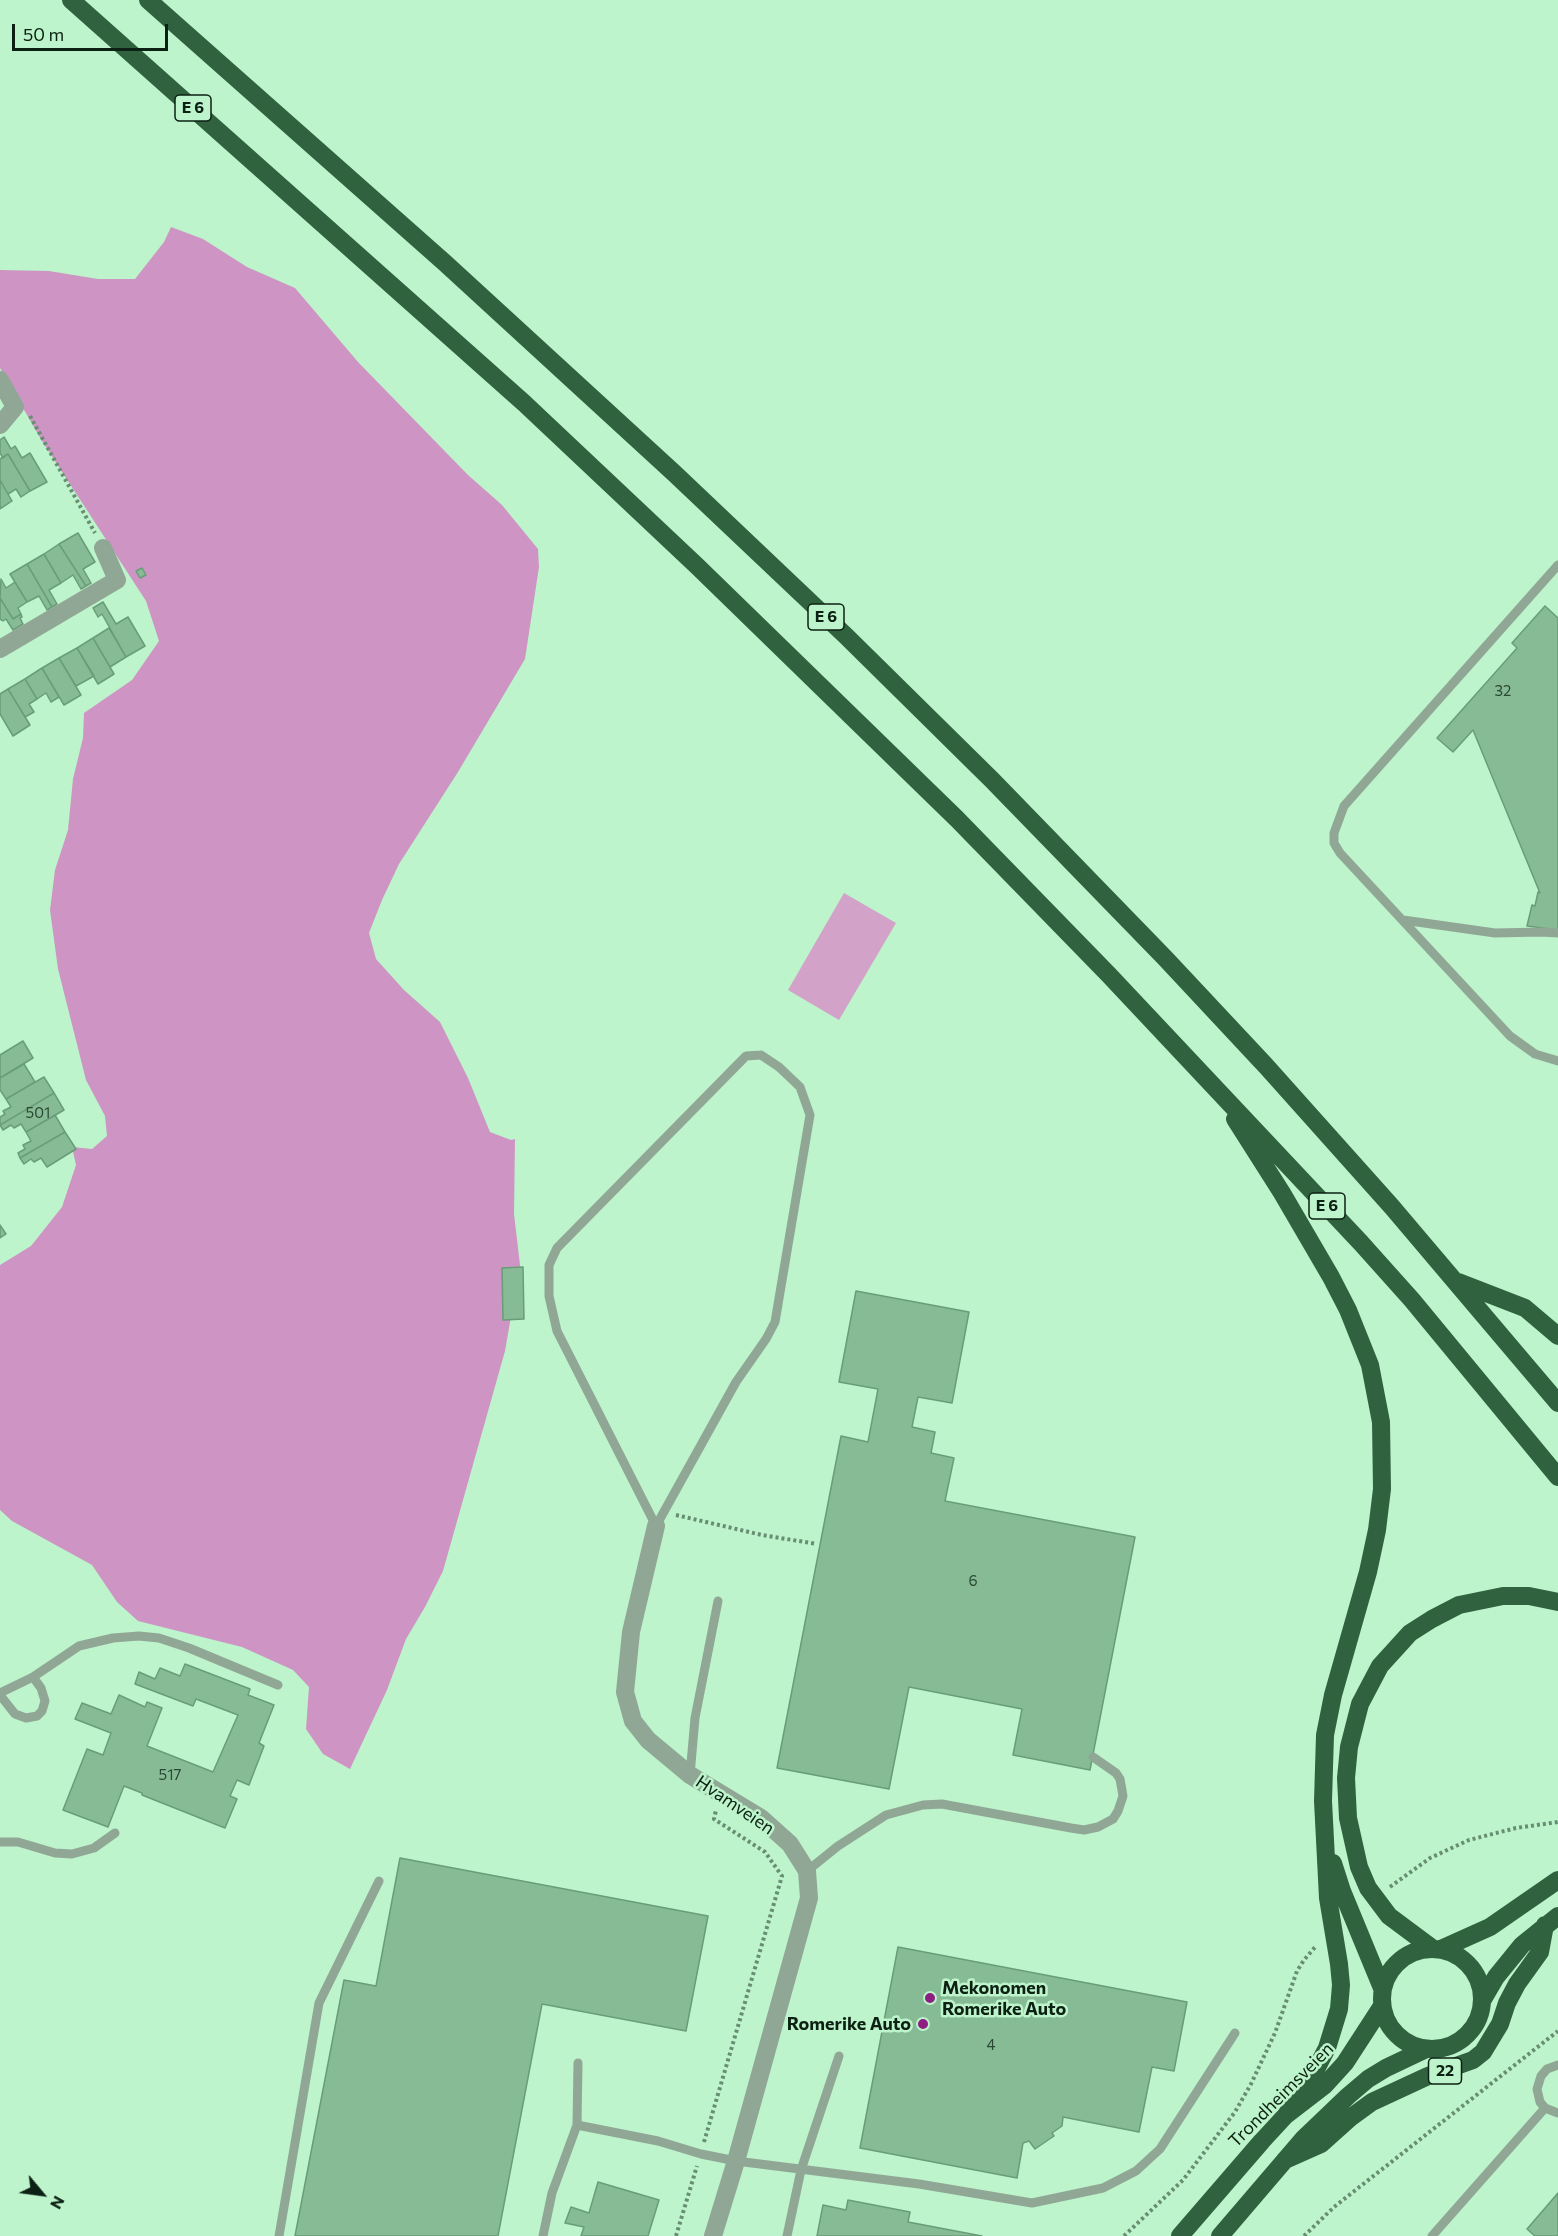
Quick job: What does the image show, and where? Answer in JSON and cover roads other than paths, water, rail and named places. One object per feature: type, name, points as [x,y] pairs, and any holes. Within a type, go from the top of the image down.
[{"type":"highway","name":"E 6","points":[[71,0],[498,380],[658,529],[957,819],[1211,1082],[1412,1300],[1558,1477]]},
{"type":"highway","name":"E 6","points":[[148,0],[558,366],[846,636],[992,780],[1165,958],[1296,1099],[1456,1281],[1558,1403]]},
{"type":"highway","points":[[1211,1082],[1282,1193],[1348,1310],[1370,1365],[1381,1422],[1382,1490],[1377,1530],[1368,1572],[1333,1695],[1325,1735],[1322,1779],[1328,1898],[1340,1964],[1339,2008],[1327,2048],[1314,2073],[1286,2115]]},
{"type":"highway","name":"E 6","points":[[1456,1281],[1525,1308],[1558,1336]]},
{"type":"highway","points":[[1482,2001],[1481,1989],[1471,1967],[1453,1953],[1437,1949],[1389,1916],[1373,1895],[1359,1867],[1348,1818],[1346,1778],[1349,1747],[1360,1704],[1380,1666],[1410,1633],[1459,1605],[1503,1596],[1528,1596],[1558,1602]]},
{"type":"highway","points":[[1326,1829],[1342,1891],[1382,1997]]},
{"type":"highway","points":[[1382,1997],[1386,1978],[1400,1959],[1410,1953],[1437,1949],[1490,1927],[1558,1880]]},
{"type":"highway","name":"22","points":[[1220,2236],[1326,2116],[1368,2079],[1426,2049],[1446,2047],[1464,2037],[1477,2021],[1482,2001],[1507,1961],[1522,1945],[1552,1921]]},
{"type":"highway","name":"22","points":[[1285,2160],[1321,2144],[1372,2102],[1428,2076],[1473,2060],[1483,2052],[1500,2024],[1517,1984],[1540,1952],[1552,1921]]},
{"type":"highway","name":"22","points":[[1382,1997],[1385,2019],[1397,2034],[1413,2045],[1426,2049]]},
{"type":"highway","name":"Trondheimsveien","points":[[1180,2236],[1286,2115],[1325,2085],[1345,2063],[1382,1997]]},
{"type":"street","points":[[0,380],[15,407],[0,425]]},
{"type":"street","points":[[0,649],[117,580],[103,548]]},
{"type":"street","name":"Hvamveien","points":[[660,1519],[631,1632],[625,1692],[633,1721],[648,1740],[690,1775],[761,1818],[790,1844],[807,1871],[809,1898],[713,2236]]},
{"type":"lane","points":[[1558,565],[1344,806],[1334,833],[1334,843],[1340,854],[1510,1036],[1535,1054],[1558,1061]]},
{"type":"lane","points":[[1403,921],[1495,933],[1558,933]]},
{"type":"lane","points":[[761,1055],[779,1067],[800,1087],[810,1115],[775,1322],[736,1382],[660,1519],[557,1331],[549,1296],[549,1265],[556,1248],[746,1056],[761,1055]]},
{"type":"lane","points":[[690,1775],[695,1718],[718,1601]]},
{"type":"lane","points":[[33,1677],[41,1688],[45,1701],[38,1716],[26,1719],[15,1714],[0,1694],[33,1677],[79,1646],[113,1638],[139,1636],[159,1638],[189,1648],[278,1685]]},
{"type":"lane","points":[[807,1871],[886,1815],[903,1809],[942,1804],[1084,1830],[1098,1827],[1113,1819],[1123,1796],[1120,1779],[1116,1773],[1093,1757]]},
{"type":"lane","points":[[0,1842],[18,1842],[55,1853],[72,1854],[94,1848],[115,1833]]},
{"type":"lane","points":[[279,2236],[319,2003],[379,1881]]},
{"type":"lane","points":[[577,2125],[658,2141],[701,2154],[736,2161],[919,2184],[1032,2203],[1103,2188],[1136,2171],[1160,2149],[1235,2033]]},
{"type":"lane","points":[[787,2236],[801,2170],[839,2056]]},
{"type":"lane","points":[[543,2236],[552,2193],[577,2125],[578,2063]]},
{"type":"lane","points":[[1558,2066],[1547,2070],[1538,2081],[1537,2094],[1545,2108],[1558,2113]]},
{"type":"lane","points":[[1431,2236],[1545,2108]]},
{"type":"place","name":"Mekonomen Romerike Auto","points":[[930,1998]]},
{"type":"place","name":"Romerike Auto","points":[[923,2024]]}]
